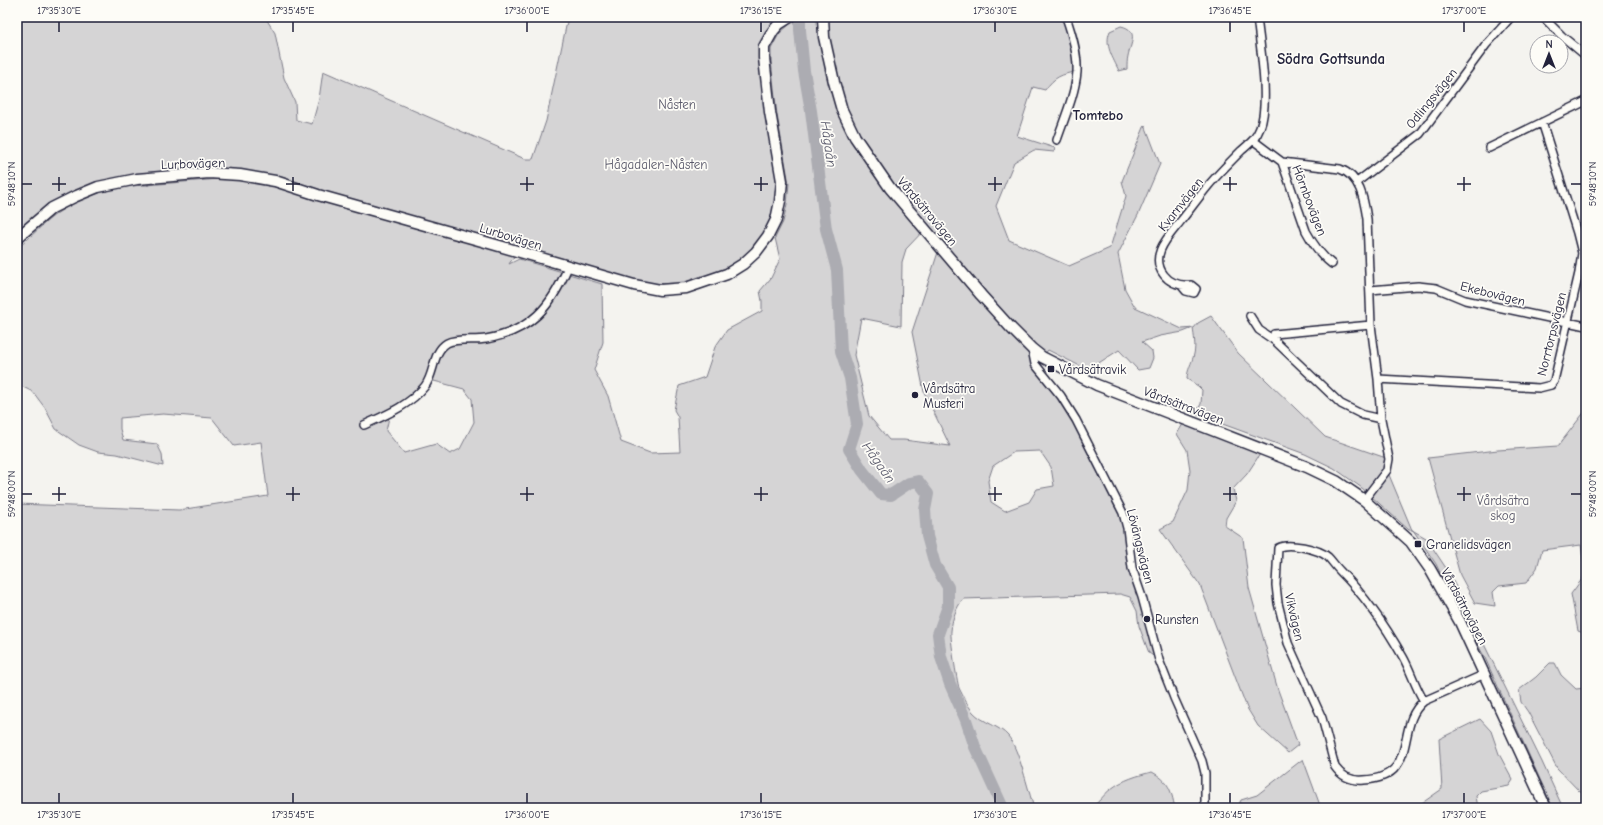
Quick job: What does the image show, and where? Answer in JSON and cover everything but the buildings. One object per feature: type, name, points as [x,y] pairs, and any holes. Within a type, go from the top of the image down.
[{"type":"street","name":"Lurbovägen","points":[[17,238],[52,208],[74,196],[98,188],[137,179],[209,173],[240,175],[275,182],[634,285],[668,291],[686,288],[727,274],[743,264],[756,252],[768,236],[776,220],[782,182],[770,112],[764,47],[772,31],[779,24],[790,17]]},
{"type":"street","name":"Vårdsätravägen","points":[[823,17],[828,60],[842,110],[855,137],[890,188],[981,296],[1032,349],[1042,357],[1097,384],[1307,467],[1336,481],[1364,500],[1411,542],[1430,569],[1460,622],[1546,808]]},
{"type":"street","points":[[1057,140],[1074,87],[1077,71],[1076,54],[1066,17]]},
{"type":"street","points":[[1257,17],[1265,103],[1263,119],[1254,141],[1282,162],[1340,169],[1347,172],[1358,182],[1366,208],[1371,325],[1381,418],[1389,459],[1387,470],[1364,500]]},
{"type":"street","name":"Odlingsvägen","points":[[1358,182],[1420,134],[1486,45],[1511,17]]},
{"type":"street","points":[[1543,17],[1562,36],[1586,56]]},
{"type":"street","points":[[1489,148],[1586,101]]},
{"type":"street","name":"Norrtorpsvägen","points":[[1378,379],[1545,388],[1551,385],[1554,381],[1579,273],[1581,248],[1542,122]]},
{"type":"street","name":"Kvarnvägen","points":[[1181,285],[1167,279],[1160,271],[1158,257],[1163,244],[1208,186],[1241,151],[1254,141]]},
{"type":"street","name":"Hörnbovägen","points":[[1282,162],[1306,231],[1323,258],[1332,264]]},
{"type":"street","points":[[364,425],[390,414],[419,392],[425,386],[431,375],[438,352],[447,343],[485,339],[504,334],[523,327],[538,316],[560,287],[568,267]]},
{"type":"street","name":"Ekebovägen","points":[[1370,290],[1418,286],[1436,288],[1465,300],[1586,326]]},
{"type":"street","points":[[1250,316],[1258,330],[1275,341],[1341,404],[1363,414],[1381,418]]},
{"type":"street","points":[[1275,341],[1274,334],[1371,325]]},
{"type":"street","name":"Lövängsvägen","points":[[1032,349],[1035,364],[1061,396],[1076,420],[1123,513],[1127,528],[1132,568],[1142,597],[1159,660],[1202,761],[1205,772],[1204,808]]},
{"type":"street","name":"Vikvägen","points":[[1283,545],[1300,546],[1327,556],[1352,582],[1372,607],[1404,658],[1417,690],[1424,701],[1417,707],[1411,722],[1402,758],[1399,764],[1391,772],[1374,780],[1346,778],[1338,772],[1335,767],[1322,718],[1288,643],[1278,603],[1276,585],[1278,548],[1283,545]]},
{"type":"street","points":[[1424,701],[1485,674]]},
{"type":"green space","points":[[17,17],[265,17],[275,33],[284,78],[295,102],[296,120],[312,124],[319,99],[323,71],[525,159],[533,159],[546,121],[568,17],[781,17],[759,45],[771,130],[776,179],[775,220],[762,241],[734,267],[690,285],[644,283],[519,249],[509,264],[519,259],[602,284],[603,342],[594,370],[608,396],[621,442],[650,453],[680,452],[678,417],[674,410],[679,386],[705,377],[715,347],[727,330],[762,311],[760,291],[771,278],[780,259],[775,238],[783,222],[789,184],[777,115],[771,49],[779,34],[791,23],[786,17],[953,17],[963,21],[979,17],[1066,17],[1077,71],[1059,77],[1045,90],[1033,87],[1017,136],[1055,148],[1054,152],[1034,150],[1014,162],[996,206],[1009,240],[1069,266],[1110,248],[1126,196],[1122,181],[1145,125],[1160,164],[1139,213],[1118,254],[1125,289],[1135,307],[1182,329],[1193,328],[1183,332],[1160,336],[1142,342],[1152,351],[1153,358],[1149,368],[1138,370],[1119,350],[1083,373],[1084,368],[1048,350],[1036,364],[1061,396],[1123,513],[1131,562],[1159,660],[1149,653],[1139,626],[1137,611],[1130,597],[1120,594],[963,599],[958,606],[952,622],[951,631],[955,669],[959,688],[973,712],[1005,733],[1012,742],[1016,750],[1034,808],[17,808],[17,504],[179,510],[268,496],[261,442],[234,446],[212,418],[163,414],[120,418],[120,429],[123,440],[157,444],[162,454],[163,466],[117,454],[98,452],[79,445],[56,429],[45,408],[33,392],[17,384],[17,249],[59,212],[91,196],[114,189],[137,185],[219,179],[286,182],[221,168],[199,169],[123,177],[57,200],[17,231]],"holes":[[[926,228],[940,246],[912,332],[924,392],[950,446],[904,440],[889,440],[869,416],[854,355],[861,318],[901,326],[902,262],[906,249]],[[434,381],[464,389],[472,399],[474,422],[460,449],[450,454],[436,444],[404,453],[386,431],[390,413],[425,386]],[[1040,451],[1051,467],[1054,486],[1037,489],[1029,502],[1005,511],[991,502],[988,481],[993,466],[1014,452]]]},
{"type":"green space","points":[[1121,26],[1127,28],[1132,34],[1132,43],[1127,69],[1119,71],[1110,51],[1108,36],[1110,31]]},
{"type":"green space","points":[[1211,316],[1238,353],[1325,437],[1389,459],[1387,470],[1412,530],[1409,530],[1362,488],[1334,468],[1305,454],[1195,414],[1201,404],[1202,390],[1187,379],[1195,351],[1193,328],[1198,323]]},
{"type":"green space","name":"Vårdsätra skog","points":[[1586,410],[1586,634],[1578,631],[1571,594],[1585,575],[1581,545],[1542,550],[1537,568],[1526,583],[1499,586],[1493,592],[1495,606],[1475,603],[1460,575],[1428,458],[1498,450],[1558,446]]},
{"type":"green space","points":[[1183,424],[1260,454],[1247,474],[1233,489],[1236,501],[1226,518],[1225,526],[1243,538],[1249,588],[1278,690],[1298,745],[1288,753],[1258,726],[1247,708],[1200,585],[1160,529],[1173,522],[1188,490],[1190,470],[1187,450],[1177,434]]},
{"type":"green space","points":[[1414,531],[1426,538],[1448,571],[1563,808],[1553,808],[1485,658],[1450,594],[1436,564]]},
{"type":"green space","points":[[1550,663],[1555,663],[1561,675],[1576,689],[1586,688],[1586,793],[1580,792],[1557,768],[1528,712],[1521,702],[1519,690],[1536,677]]},
{"type":"green space","points":[[1480,719],[1491,731],[1499,754],[1513,780],[1509,786],[1481,791],[1476,796],[1478,808],[1415,808],[1442,789],[1439,739]]},
{"type":"green space","points":[[1303,759],[1321,808],[1237,808],[1241,800],[1257,795]]},
{"type":"green space","points":[[1152,772],[1158,775],[1166,783],[1172,796],[1175,808],[1090,808],[1108,791],[1125,780]]},
{"type":"waterway","name":"Hågaån","points":[[800,17],[804,71],[811,111],[826,229],[837,270],[841,351],[850,378],[857,424],[849,449],[862,470],[881,494],[891,495],[909,483],[918,481],[928,494],[925,510],[927,536],[935,565],[948,587],[948,606],[938,634],[941,657],[975,747],[1003,808]]},
{"type":"place","name":"Vårdsätravik","points":[[1051,369]]},
{"type":"place","name":"Vårdsätra Musteri","points":[[915,395]]},
{"type":"place","name":"Granelidsvägen","points":[[1418,544]]},
{"type":"place","name":"Runsten","points":[[1147,619]]},
{"type":"district","name":"Södra Gottsunda","points":[[1331,59]]},
{"type":"district","name":"Tomtebo","points":[[1098,115]]},
{"type":"park label","name":"Nåsten","points":[[677,104]]},
{"type":"park label","name":"Hågadalen-Nåsten","points":[[656,164]]}]
